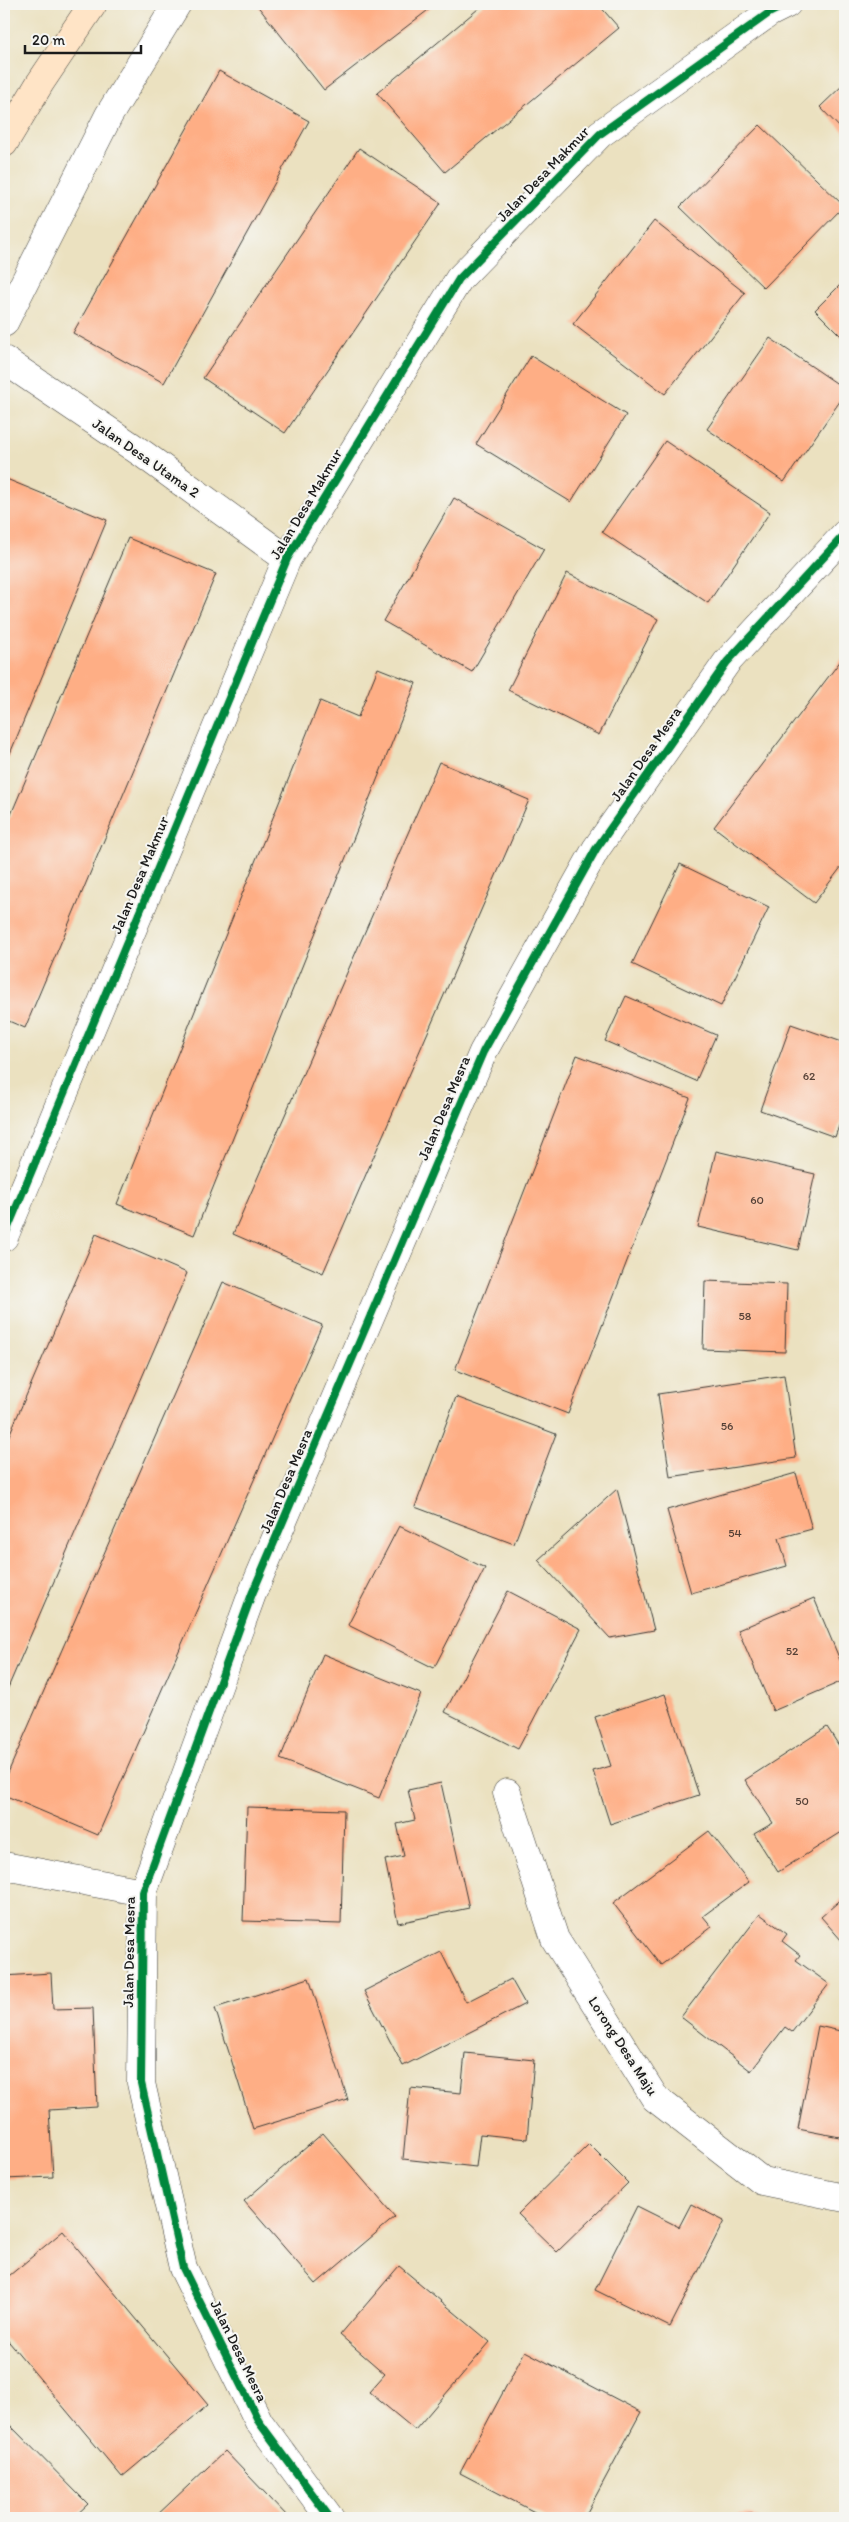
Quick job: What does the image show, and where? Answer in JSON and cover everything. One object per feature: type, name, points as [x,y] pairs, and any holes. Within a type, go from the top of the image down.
[{"type":"street","points":[[4,143],[40,83],[93,4]]},
{"type":"street","points":[[4,323],[109,115],[177,4]]},
{"type":"street","name":"Jalan Desa Makmur","points":[[4,1237],[287,559],[459,279],[600,134],[769,13],[787,4]]},
{"type":"street","name":"Jalan Desa Utama 2","points":[[4,360],[142,454],[287,559]]},
{"type":"street","name":"Jalan Desa Mesra","points":[[330,2518],[259,2422],[183,2268],[140,2083],[143,1892],[252,1594],[483,1052],[602,841],[727,662],[845,534]]},
{"type":"street","name":"Lorong Desa Maju","points":[[507,1793],[555,1939],[655,2098],[762,2181],[845,2198]]},
{"type":"street","points":[[4,1866],[143,1892]]},
{"type":"building","points":[[256,4],[436,4],[324,90]]},
{"type":"building","points":[[484,4],[598,4],[619,28],[445,172],[377,93]]},
{"type":"building","points":[[219,71],[309,121],[164,383],[73,333]]},
{"type":"building","points":[[845,83],[845,133],[820,107]]},
{"type":"building","points":[[760,125],[844,206],[764,288],[680,207]]},
{"type":"building","points":[[359,148],[441,203],[285,433],[203,378]]},
{"type":"building","points":[[654,221],[745,293],[665,394],[573,324]]},
{"type":"building","points":[[845,280],[845,340],[815,310]]},
{"type":"building","points":[[770,338],[845,389],[845,394],[784,482],[707,429]]},
{"type":"building","points":[[531,356],[626,415],[571,502],[476,444]]},
{"type":"building","points":[[665,441],[770,512],[708,603],[602,532]]},
{"type":"building","points":[[4,478],[107,520],[4,768]]},
{"type":"building","points":[[454,498],[544,549],[472,672],[383,621]]},
{"type":"building","points":[[128,538],[216,574],[25,1028],[4,1019],[4,831]]},
{"type":"building","points":[[567,573],[658,619],[599,735],[508,690]]},
{"type":"building","points":[[845,655],[845,862],[814,903],[714,827]]},
{"type":"building","points":[[378,668],[416,683],[194,1235],[117,1204],[320,701],[358,717]]},
{"type":"building","points":[[439,762],[529,800],[323,1273],[233,1234]]},
{"type":"building","points":[[680,864],[769,907],[721,1006],[632,964]]},
{"type":"building","points":[[626,996],[716,1035],[696,1081],[605,1041]]},
{"type":"building","points":[[791,1024],[845,1043],[845,1109],[835,1137],[760,1110]]},
{"type":"building","points":[[577,1055],[690,1098],[568,1414],[455,1370]]},
{"type":"building","points":[[4,1062],[9,1065],[4,1077]]},
{"type":"building","points":[[716,1151],[815,1174],[798,1250],[698,1227]]},
{"type":"building","points":[[96,1234],[187,1273],[4,1697],[4,1447]]},
{"type":"building","points":[[705,1281],[787,1284],[785,1352],[703,1349]]},
{"type":"building","points":[[223,1282],[322,1325],[98,1835],[4,1795],[4,1782]]},
{"type":"building","points":[[784,1375],[796,1458],[670,1477],[658,1394]]},
{"type":"building","points":[[456,1397],[556,1434],[514,1544],[415,1507]]},
{"type":"building","points":[[796,1473],[812,1529],[779,1538],[787,1566],[691,1593],[667,1510]]},
{"type":"building","points":[[617,1489],[654,1630],[610,1638],[538,1560]]},
{"type":"building","points":[[399,1526],[485,1568],[434,1668],[348,1625]]},
{"type":"building","points":[[508,1591],[581,1629],[518,1749],[445,1712]]},
{"type":"building","points":[[814,1598],[845,1672],[845,1680],[773,1711],[738,1630]]},
{"type":"building","points":[[323,1654],[421,1694],[379,1798],[280,1759]]},
{"type":"building","points":[[665,1694],[699,1795],[610,1824],[593,1771],[611,1766],[595,1717]]},
{"type":"building","points":[[827,1727],[845,1755],[845,1830],[778,1872],[754,1834],[773,1823],[745,1780]]},
{"type":"building","points":[[441,1783],[469,1908],[398,1923],[385,1860],[404,1856],[397,1824],[415,1820],[408,1790]]},
{"type":"building","points":[[247,1807],[344,1810],[341,1924],[243,1921]]},
{"type":"building","points":[[709,1831],[749,1882],[703,1916],[712,1927],[661,1965],[613,1903]]},
{"type":"building","points":[[845,1896],[845,1938],[842,1941],[821,1917]]},
{"type":"building","points":[[760,1914],[787,1934],[782,1941],[800,1955],[796,1960],[829,1984],[792,2032],[785,2027],[751,2071],[681,2017]]},
{"type":"building","points":[[441,1952],[466,2002],[511,1979],[525,2004],[403,2066],[364,1991]]},
{"type":"building","points":[[51,1973],[53,2009],[93,2008],[97,2107],[49,2110],[53,2177],[4,2179],[4,1976]]},
{"type":"building","points":[[309,1978],[348,2100],[253,2129],[215,2008]]},
{"type":"building","points":[[818,2026],[845,2032],[845,2138],[798,2129]]},
{"type":"building","points":[[465,2053],[534,2060],[527,2139],[480,2134],[476,2167],[403,2159],[410,2088],[461,2093]]},
{"type":"building","points":[[323,2133],[395,2217],[316,2284],[244,2201]]},
{"type":"building","points":[[589,2144],[628,2183],[557,2252],[518,2214]]},
{"type":"building","points":[[691,2204],[724,2221],[670,2327],[595,2290],[637,2206],[679,2227]]},
{"type":"building","points":[[63,2231],[208,2405],[122,2477],[4,2336],[4,2280]]},
{"type":"building","points":[[399,2266],[490,2342],[415,2430],[369,2392],[385,2374],[340,2335]]},
{"type":"building","points":[[525,2351],[641,2412],[584,2518],[546,2518],[460,2473]]},
{"type":"building","points":[[4,2419],[88,2504],[73,2518],[4,2518]]},
{"type":"building","points":[[225,2451],[289,2518],[154,2518]]},
{"type":"building","points":[[752,2513],[761,2518],[730,2518],[739,2514]]},
{"type":"cycle path","points":[[4,1237],[287,559],[459,279],[600,134],[769,13],[787,4]]},
{"type":"cycle path","points":[[330,2518],[259,2422],[183,2268],[141,2083],[143,1892],[252,1594],[483,1052],[596,849],[727,662],[845,534]]}]
